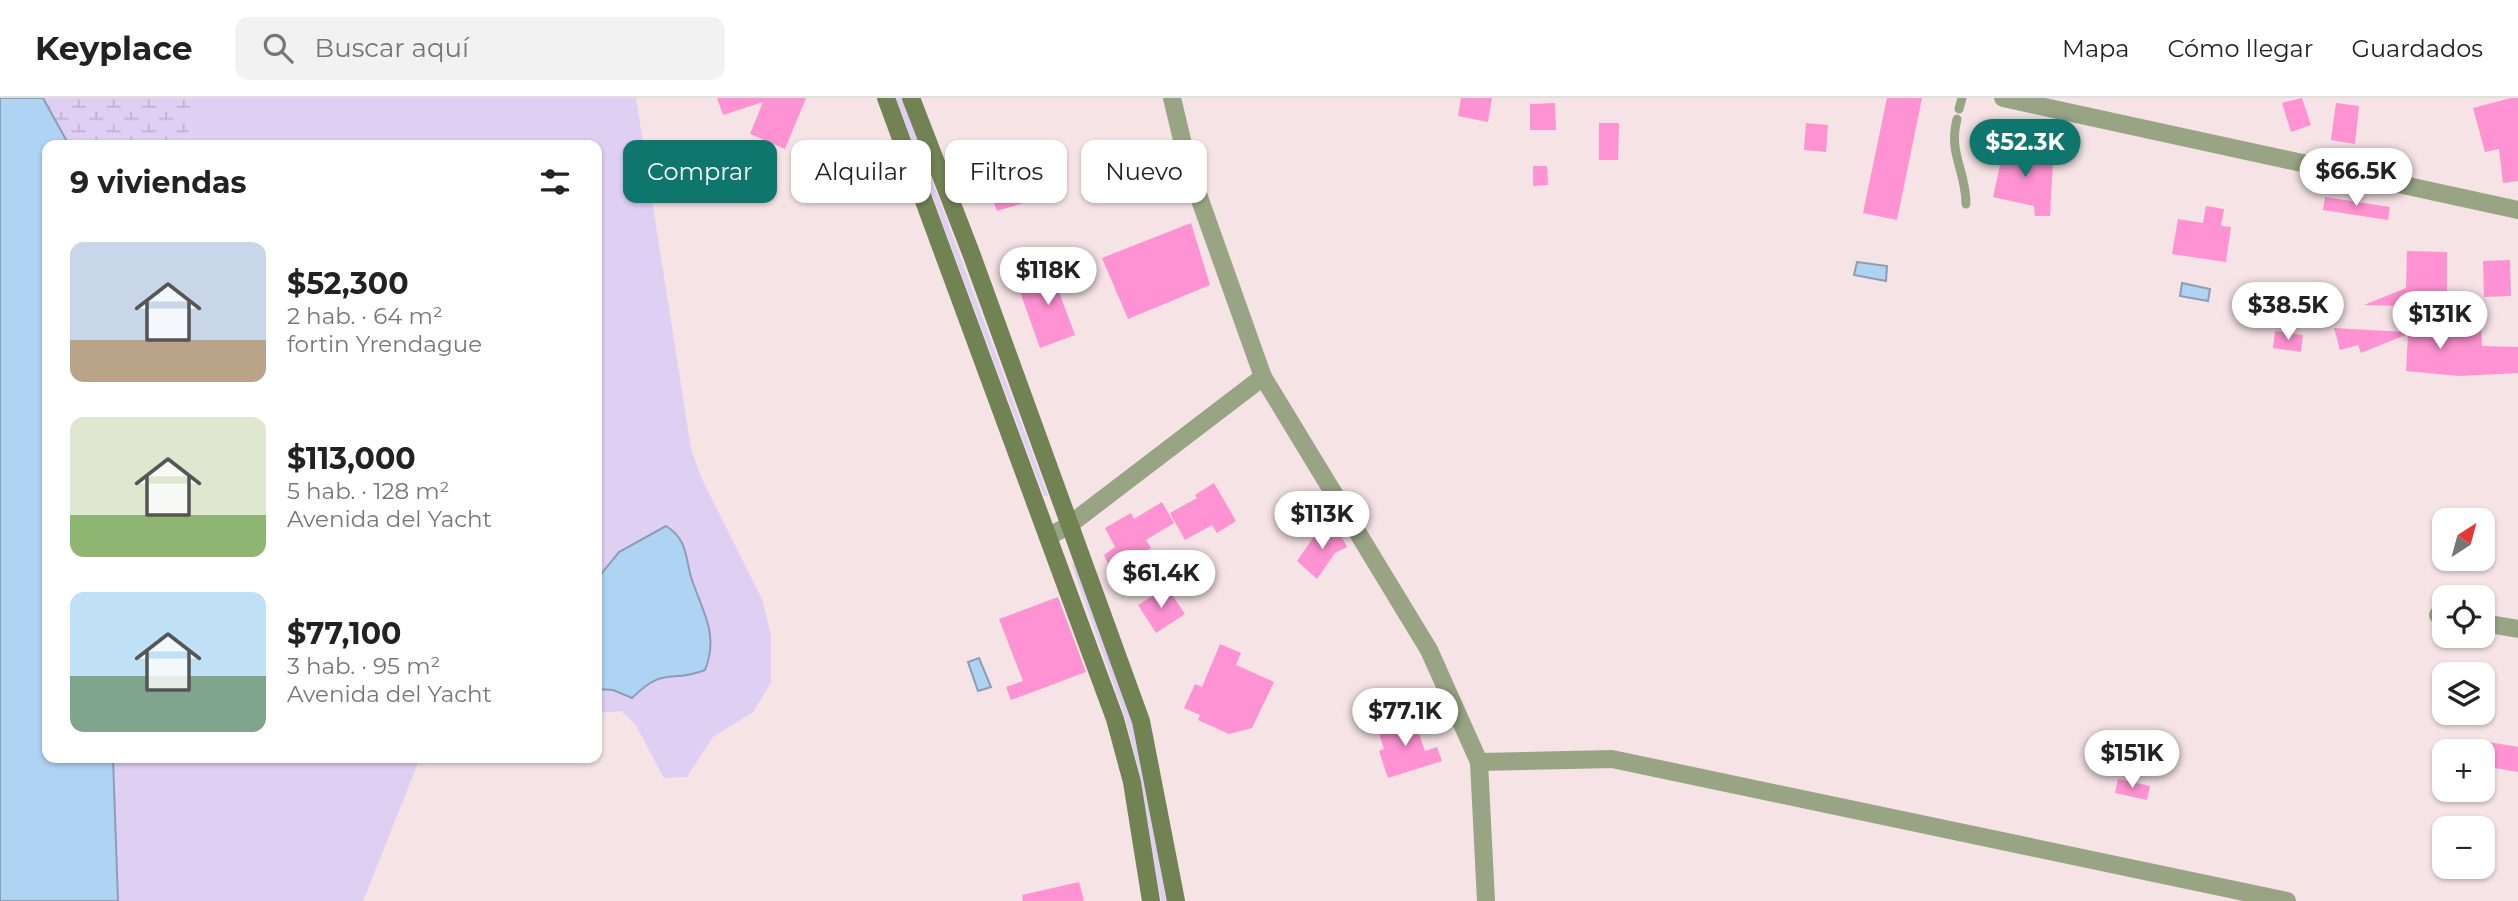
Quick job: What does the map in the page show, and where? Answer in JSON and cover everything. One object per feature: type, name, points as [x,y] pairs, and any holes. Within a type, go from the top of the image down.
[{"type":"main road","points":[[886,98],[1050,536],[1115,719],[1132,782],[1151,901]]},
{"type":"main road","points":[[911,98],[1141,721],[1176,901]]},
{"type":"street","points":[[1172,98],[1189,169],[1263,377],[1429,650],[1479,762],[1486,901]]},
{"type":"street","points":[[2003,98],[2518,210]]},
{"type":"street","points":[[1050,536],[1069,525],[1263,377]]},
{"type":"street","points":[[2495,625],[2518,629]]},
{"type":"street","points":[[1479,762],[1612,759],[2287,901]]},
{"type":"lane","points":[[1962,98],[1953,152],[1966,183],[1966,204]]},
{"type":"green space","points":[[43,98],[189,98],[191,122],[186,140],[66,140]]},
{"type":"green space","points":[[189,98],[636,98],[643,140],[623,140],[623,203],[652,203],[691,449],[701,477],[762,599],[771,635],[771,683],[753,712],[713,737],[687,777],[664,778],[635,724],[621,711],[602,713],[602,140],[186,140],[191,122]]},
{"type":"green space","points":[[896,98],[902,98],[917,140],[912,140]]},
{"type":"green space","points":[[931,177],[1048,496],[1044,496],[931,192]]},
{"type":"green space","points":[[1071,563],[1075,564],[1131,718],[1145,775],[1166,901],[1161,901],[1140,775],[1126,720]]},
{"type":"green space","points":[[113,763],[418,763],[363,901],[118,901]]},
{"type":"water","points":[[0,98],[43,98],[66,140],[42,140],[42,763],[113,763],[118,901],[0,901]]},
{"type":"water","points":[[1857,262],[1887,266],[1886,281],[1854,275]]},
{"type":"water","points":[[2182,283],[2210,289],[2208,301],[2180,296]]},
{"type":"water","points":[[2279,290],[2309,295],[2304,327],[2275,322]]},
{"type":"water","points":[[666,526],[673,531],[682,542],[710,633],[711,645],[705,670],[660,678],[632,698],[613,690],[602,689],[602,573],[619,552]]},
{"type":"water","points":[[979,658],[991,687],[978,691],[968,662]]},
{"type":"building","points":[[717,98],[806,98],[785,149],[777,146],[777,140],[764,140],[750,134],[763,102],[723,115]]},
{"type":"building","points":[[1461,98],[1492,98],[1488,122],[1458,116]]},
{"type":"building","points":[[1887,98],[1922,98],[1897,220],[1863,213]]},
{"type":"building","points":[[2302,98],[2311,125],[2291,132],[2282,103]]},
{"type":"building","points":[[2518,98],[2518,181],[2503,183],[2499,149],[2485,152],[2473,108]]},
{"type":"building","points":[[1555,103],[1556,130],[1530,130],[1530,104]]},
{"type":"building","points":[[2336,103],[2359,106],[2355,144],[2331,140]]},
{"type":"building","points":[[1599,123],[1619,123],[1618,160],[1599,160]]},
{"type":"building","points":[[1806,123],[1828,125],[1826,152],[1804,150]]},
{"type":"building","points":[[2005,143],[2039,151],[2036,161],[2053,161],[2050,216],[2035,216],[2034,206],[1993,197]]},
{"type":"building","points":[[1533,166],[1547,166],[1548,185],[1533,186]]},
{"type":"building","points":[[2325,197],[2390,207],[2388,220],[2323,210]]},
{"type":"building","points":[[994,203],[1024,203],[997,211]]},
{"type":"building","points":[[2206,206],[2224,209],[2221,226],[2231,227],[2226,262],[2172,254],[2178,219],[2203,223]]},
{"type":"building","points":[[1191,223],[1210,285],[1128,319],[1102,258]]},
{"type":"building","points":[[2407,251],[2447,252],[2447,307],[2364,305],[2406,288]]},
{"type":"building","points":[[2510,260],[2511,296],[2484,297],[2483,261]]},
{"type":"building","points":[[1066,268],[1073,287],[1059,292],[1075,335],[1040,348],[1018,286]]},
{"type":"building","points":[[2481,327],[2482,346],[2518,347],[2518,373],[2459,376],[2406,371],[2408,334],[2361,353],[2358,345],[2340,350],[2334,328],[2457,335],[2457,328]]},
{"type":"building","points":[[2275,331],[2303,335],[2301,352],[2273,348]]},
{"type":"building","points":[[1214,483],[1236,521],[1217,533],[1212,525],[1185,540],[1170,513],[1197,498],[1195,495]]},
{"type":"building","points":[[1162,502],[1174,523],[1146,540],[1151,548],[1111,570],[1104,555],[1115,547],[1105,528],[1131,513],[1134,519]]},
{"type":"building","points":[[1335,524],[1347,547],[1335,553],[1317,579],[1297,561],[1315,535]]},
{"type":"building","points":[[1167,587],[1185,614],[1156,633],[1138,605]]},
{"type":"building","points":[[1058,597],[1086,672],[1011,700],[1006,687],[1023,681],[999,619]]},
{"type":"building","points":[[1220,644],[1241,653],[1236,665],[1274,682],[1252,728],[1229,734],[1198,720],[1200,715],[1184,708],[1195,684],[1202,687]]},
{"type":"building","points":[[1413,716],[1425,751],[1437,747],[1442,761],[1388,778],[1379,751],[1384,749],[1377,727]]},
{"type":"building","points":[[2495,743],[2518,747],[2518,772],[2495,768]]},
{"type":"building","points":[[2118,779],[2150,786],[2147,800],[2115,793]]},
{"type":"building","points":[[1079,882],[1084,901],[1023,901],[1022,895]]}]
